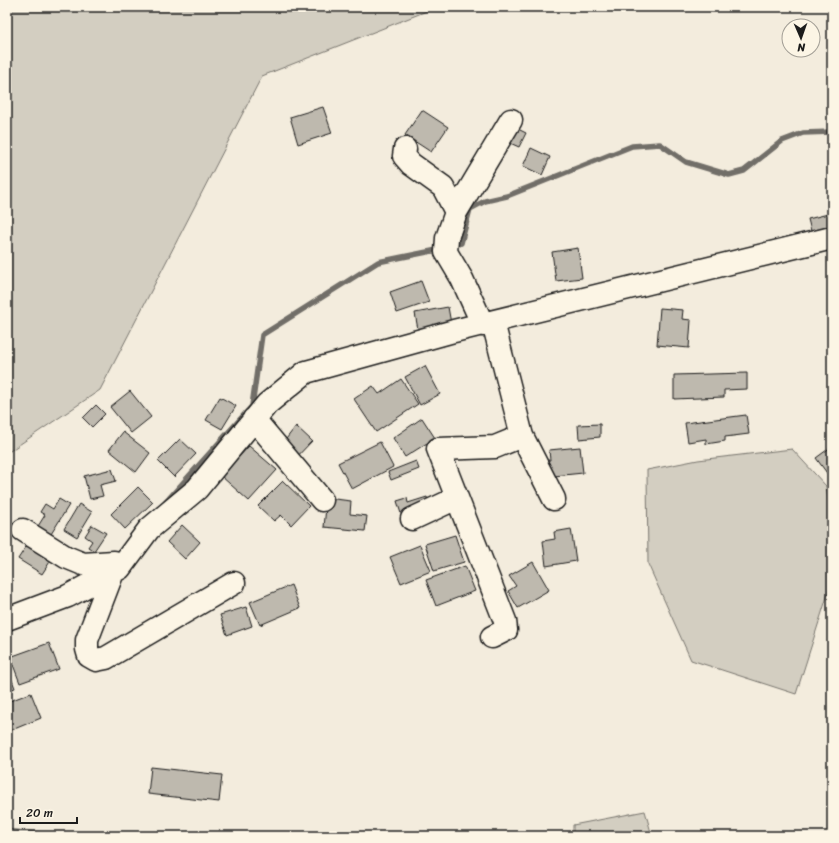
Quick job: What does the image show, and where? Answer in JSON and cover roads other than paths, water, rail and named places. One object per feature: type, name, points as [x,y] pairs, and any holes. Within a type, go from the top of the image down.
[{"type":"street","points":[[511,120],[456,212],[446,245],[462,279],[488,324],[522,436],[554,499]]},
{"type":"street","points":[[405,149],[404,156],[411,164],[443,187],[456,212]]},
{"type":"street","points":[[7,619],[68,596],[110,566],[198,488],[267,404],[306,372],[454,331],[488,324],[832,238]]},
{"type":"street","points":[[254,419],[322,500]]},
{"type":"street","points":[[492,638],[506,630],[505,621],[438,449],[494,447],[522,436]]},
{"type":"street","points":[[412,519],[457,498]]},
{"type":"street","points":[[22,530],[66,556],[83,564],[110,566]]},
{"type":"street","points":[[110,566],[87,640],[89,656],[96,660],[106,658],[234,583]]},
{"type":"waterway","points":[[451,246],[461,243],[470,209],[485,201],[507,196],[632,146],[660,144],[686,162],[729,175],[744,171],[782,141],[803,133],[832,132]]},
{"type":"waterway","points":[[163,505],[252,406],[262,335],[378,262],[442,249]]}]
